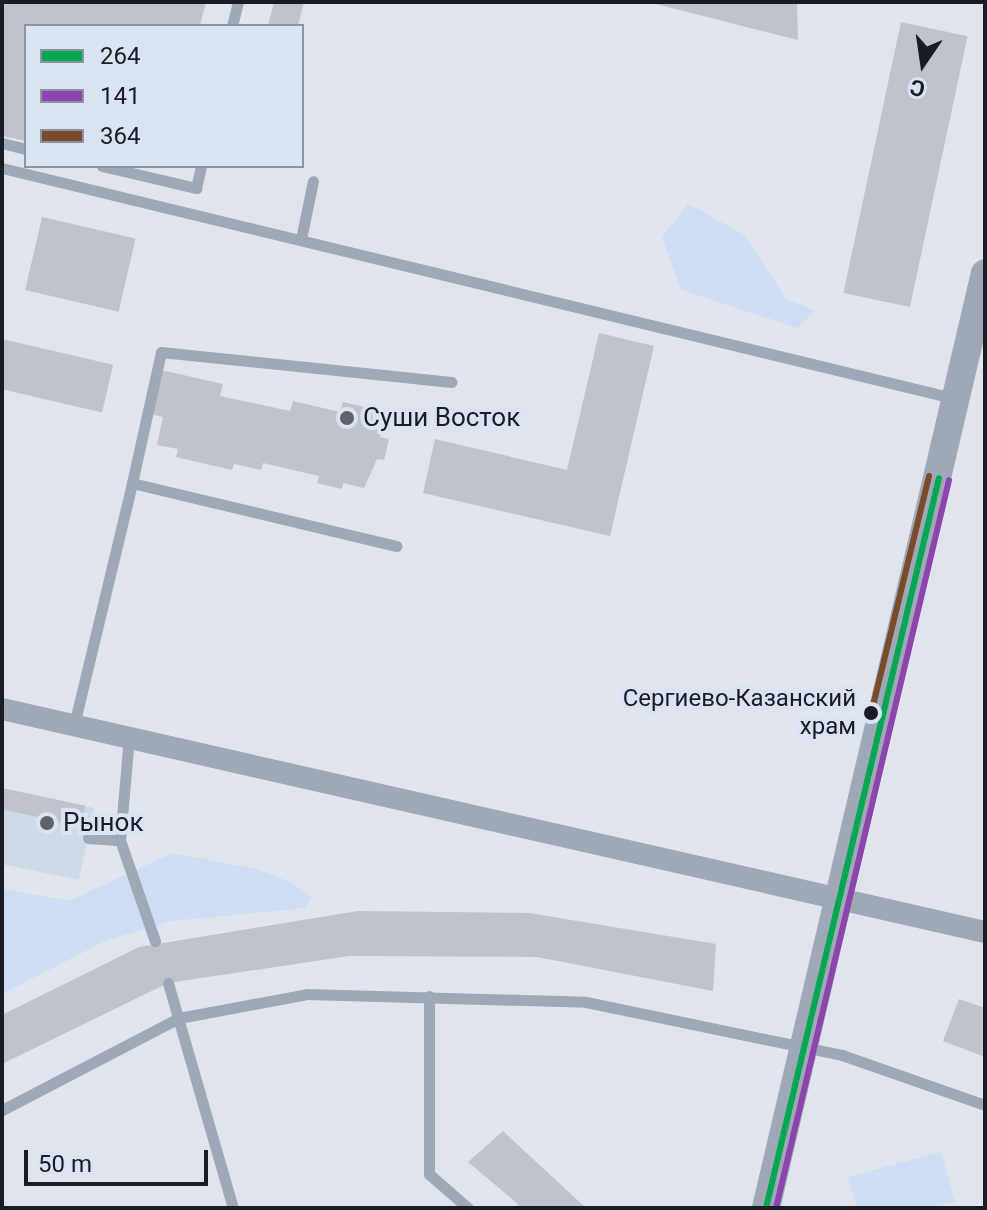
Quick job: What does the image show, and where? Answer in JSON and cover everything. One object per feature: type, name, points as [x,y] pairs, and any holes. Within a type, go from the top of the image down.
[{"type":"street","points":[[766,1208],[985,273]]},
{"type":"street","points":[[2,709],[985,932]]},
{"type":"lane","points":[[232,24],[238,2]]},
{"type":"lane","points":[[2,143],[24,148]]},
{"type":"lane","points":[[2,168],[957,399]]},
{"type":"lane","points":[[111,168],[196,188],[201,168]]},
{"type":"lane","points":[[301,239],[313,181]]},
{"type":"lane","points":[[74,725],[161,352],[451,382]]},
{"type":"lane","points":[[132,483],[397,546]]},
{"type":"lane","points":[[129,737],[120,840],[155,941]]},
{"type":"lane","points":[[88,838],[120,840]]},
{"type":"lane","points":[[168,983],[233,1208]]},
{"type":"lane","points":[[2,1110],[179,1018],[307,994],[586,1002],[803,1047],[985,1105]]},
{"type":"lane","points":[[429,996],[429,1174],[468,1208]]},
{"type":"shaded area","points":[[688,204],[745,235],[786,299],[815,311],[798,328],[681,290],[662,237]]},
{"type":"shaded area","name":"Рынок","points":[[2,788],[94,808],[79,880],[2,864]]},
{"type":"shaded area","points":[[172,853],[255,869],[291,882],[312,898],[305,908],[171,921],[105,941],[2,994],[2,889],[70,901]]},
{"type":"shaded area","points":[[941,1152],[955,1202],[931,1208],[857,1208],[848,1177]]},
{"type":"building","points":[[2,2],[206,2],[200,24],[24,24],[24,141],[2,136]]},
{"type":"building","points":[[274,2],[304,2],[298,24],[268,24]]},
{"type":"building","points":[[652,2],[797,2],[798,40],[652,3]]},
{"type":"building","points":[[901,22],[968,36],[910,307],[843,293]]},
{"type":"building","points":[[42,217],[136,239],[119,312],[25,290]]},
{"type":"building","points":[[599,333],[654,346],[610,536],[423,493],[435,439],[567,470]]},
{"type":"building","points":[[2,339],[113,365],[102,412],[2,389]]},
{"type":"building","points":[[161,370],[223,384],[220,396],[290,411],[293,401],[340,412],[343,402],[378,410],[375,419],[383,421],[380,437],[389,439],[384,460],[377,459],[364,488],[343,483],[342,489],[317,483],[319,476],[263,463],[261,470],[234,464],[232,470],[176,457],[178,449],[157,445],[163,417],[151,414]]},
{"type":"building","points":[[2,788],[85,806],[81,826],[2,809]]},
{"type":"building","points":[[358,911],[529,913],[716,944],[713,991],[537,957],[349,956],[168,983],[2,1064],[2,1015],[139,947]]},
{"type":"building","points":[[959,999],[985,1008],[985,1057],[943,1041]]},
{"type":"building","points":[[503,1131],[586,1208],[514,1208],[518,1204],[468,1162]]},
{"type":"transit line","name":"364","points":[[871,714],[929,476]]},
{"type":"transit line","name":"264","points":[[766,1208],[939,478]]},
{"type":"transit line","name":"141","points":[[776,1208],[949,480]]},
{"type":"place","name":"Суши Восток","points":[[347,418]]},
{"type":"place","name":"Сергиево-Казанский храм","points":[[871,713]]},
{"type":"place","name":"Рынок","points":[[47,823]]}]
